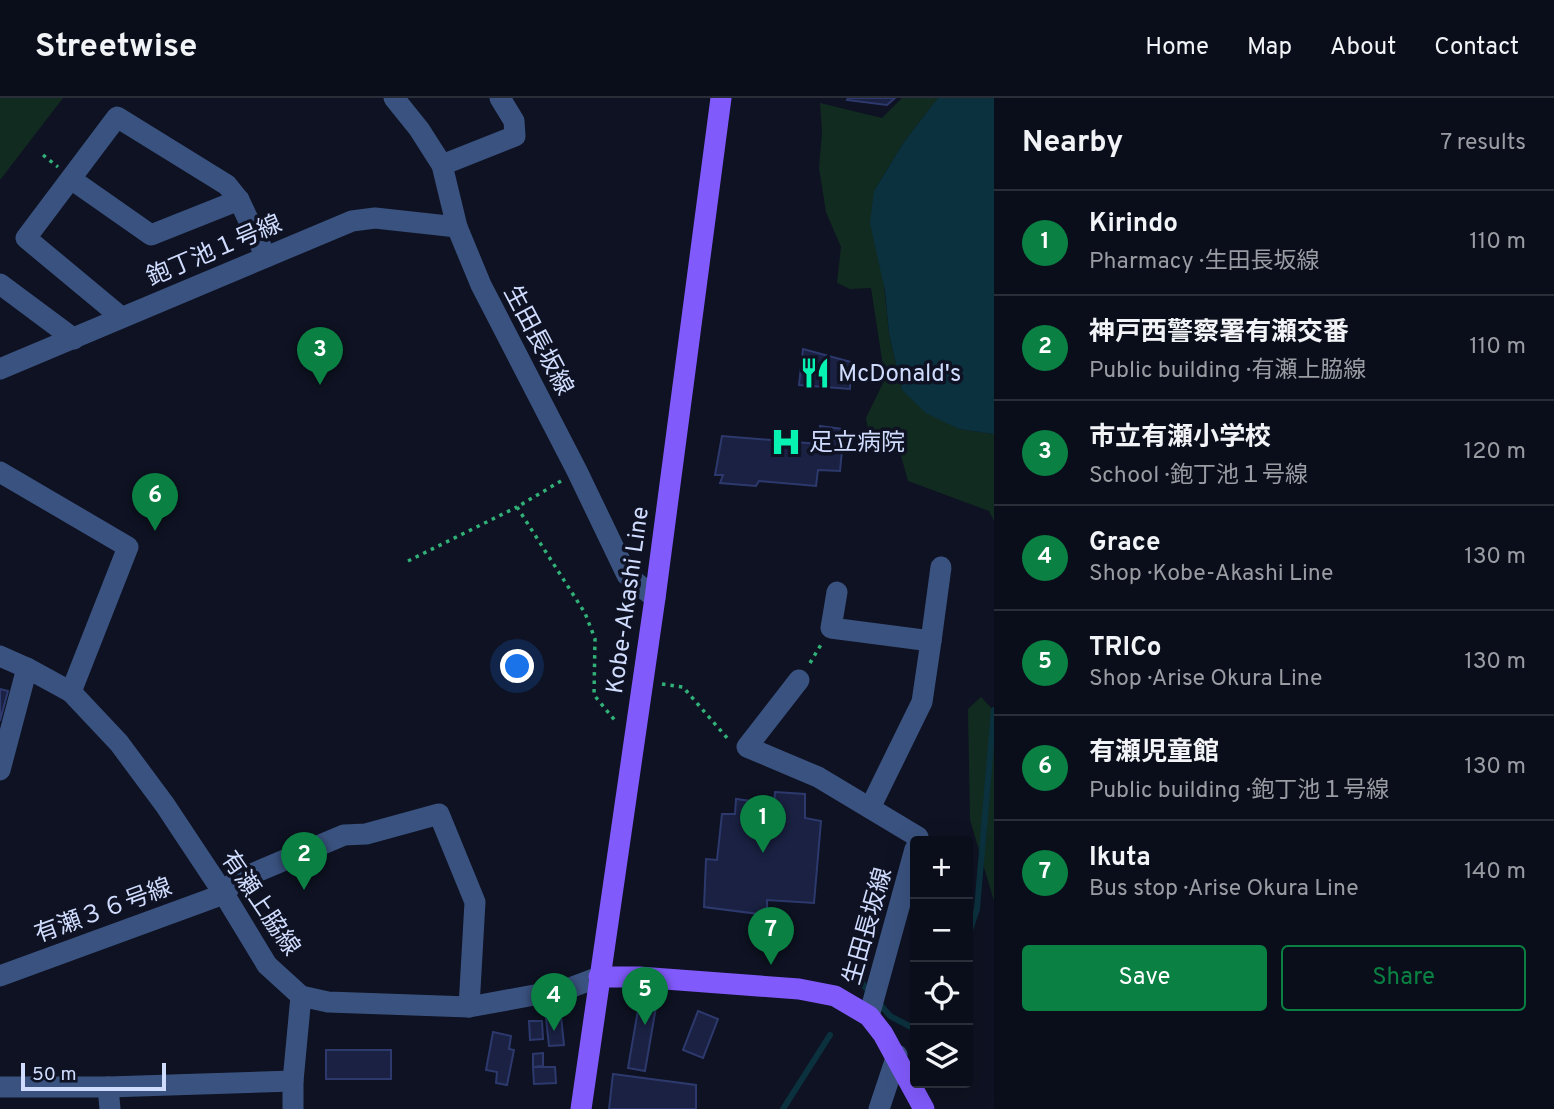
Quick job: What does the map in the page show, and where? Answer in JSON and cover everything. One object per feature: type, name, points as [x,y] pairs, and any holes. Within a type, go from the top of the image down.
[{"type":"main road","name":"Kobe-Akashi Line","points":[[581,1109],[655,598],[721,98]]},
{"type":"main road","points":[[599,977],[639,977],[799,989],[835,996],[869,1016],[897,1055],[924,1109]]},
{"type":"street","name":"生田長坂線","points":[[394,98],[419,129],[442,165],[457,227],[481,285],[577,471],[627,575],[655,598]]},
{"type":"street","points":[[442,165],[515,136],[514,121],[500,98]]},
{"type":"street","points":[[121,317],[26,238],[117,117],[227,185],[239,200],[266,257]]},
{"type":"street","points":[[71,178],[151,235],[239,200]]},
{"type":"street","name":"鉋丁池１号線","points":[[0,369],[352,221],[375,218],[457,227]]},
{"type":"street","points":[[0,284],[74,339]]},
{"type":"street","points":[[0,472],[128,547],[71,692]]},
{"type":"street","points":[[870,808],[922,702],[941,568]]},
{"type":"street","points":[[836,592],[831,628],[931,640]]},
{"type":"street","name":"有瀬上脇線","points":[[0,656],[71,692],[118,743],[165,805],[267,965],[301,996]]},
{"type":"street","points":[[0,770],[27,668]]},
{"type":"street","points":[[799,680],[747,747],[818,777],[916,836]]},
{"type":"street","name":"有瀬３６号線","points":[[0,976],[224,894],[235,881],[344,835],[366,834],[439,814],[475,902],[469,1007]]},
{"type":"street","name":"生田長坂線","points":[[869,1016],[910,867]]},
{"type":"street","points":[[293,1109],[301,996],[328,1002],[469,1007],[568,989],[599,977]]},
{"type":"street","points":[[879,1109],[897,1055]]},
{"type":"street","points":[[0,1087],[108,1087],[293,1081]]},
{"type":"street","points":[[108,1087],[110,1109]]},
{"type":"path","points":[[408,561],[517,508],[577,471]]},
{"type":"path","points":[[517,508],[584,612],[595,639],[594,695],[614,722],[635,732]]},
{"type":"path","points":[[799,680],[831,628]]},
{"type":"path","points":[[642,681],[684,687],[729,740],[747,747]]},
{"type":"green space","points":[[0,98],[63,98],[0,180]]},
{"type":"green space","points":[[902,98],[938,98],[904,142],[874,191],[889,333],[902,390],[959,429],[994,434],[994,521],[989,511],[908,481],[900,452],[869,435],[866,418],[885,379],[871,288],[850,289],[837,283],[841,247],[826,212],[819,168],[822,132],[820,103],[882,118]]},
{"type":"green space","points":[[981,697],[994,711],[994,901],[970,820],[968,709]]},
{"type":"water","points":[[938,98],[994,98],[994,434],[959,429],[926,413],[902,390],[870,223],[874,191],[904,142]]},
{"type":"building","points":[[895,98],[887,105],[847,100]]},
{"type":"building","points":[[803,349],[851,362],[850,389],[799,385]]},
{"type":"building","points":[[820,426],[844,429],[840,471],[818,470],[816,486],[759,481],[756,486],[720,483],[723,475],[715,475],[722,436],[819,444]]},
{"type":"building","points":[[0,689],[8,691],[0,721]]},
{"type":"building","points":[[775,792],[805,794],[805,818],[821,821],[814,903],[767,900],[767,915],[704,907],[706,859],[717,860],[722,814],[735,814],[736,799],[774,804]]},
{"type":"building","points":[[639,1004],[656,1007],[645,1071],[628,1068]]},
{"type":"building","points":[[698,1011],[718,1019],[703,1058],[683,1050]]},
{"type":"building","points":[[561,1016],[564,1045],[549,1046],[546,1018]]},
{"type":"building","points":[[529,1021],[542,1021],[543,1039],[530,1040]]},
{"type":"building","points":[[493,1032],[511,1036],[509,1049],[514,1050],[507,1085],[496,1083],[497,1072],[486,1070]]},
{"type":"building","points":[[326,1050],[391,1050],[391,1079],[326,1079]]},
{"type":"building","points":[[543,1053],[543,1066],[533,1067],[533,1054]]},
{"type":"building","points":[[533,1067],[555,1067],[556,1083],[534,1084]]},
{"type":"building","points":[[613,1074],[696,1085],[696,1109],[609,1109]]},
{"type":"waterway","points":[[973,921],[977,909],[994,710]]},
{"type":"waterway","points":[[852,971],[871,994]]},
{"type":"waterway","points":[[878,1002],[890,1016],[910,1026]]},
{"type":"waterway","points":[[783,1109],[830,1035]]},
{"type":"place","name":"McDonald's","points":[[815,373]]},
{"type":"place","name":"市立有瀬小学校","points":[[320,385]]},
{"type":"place","name":"足立病院","points":[[786,442]]},
{"type":"place","name":"有瀬児童館","points":[[155,531]]},
{"type":"place","name":"Kirindo","points":[[763,853]]},
{"type":"place","name":"神戸西警察署有瀬交番","points":[[304,890]]},
{"type":"place","name":"Ikuta","points":[[771,965]]},
{"type":"place","name":"TRICo","points":[[645,1025]]},
{"type":"place","name":"Grace","points":[[554,1031]]}]
